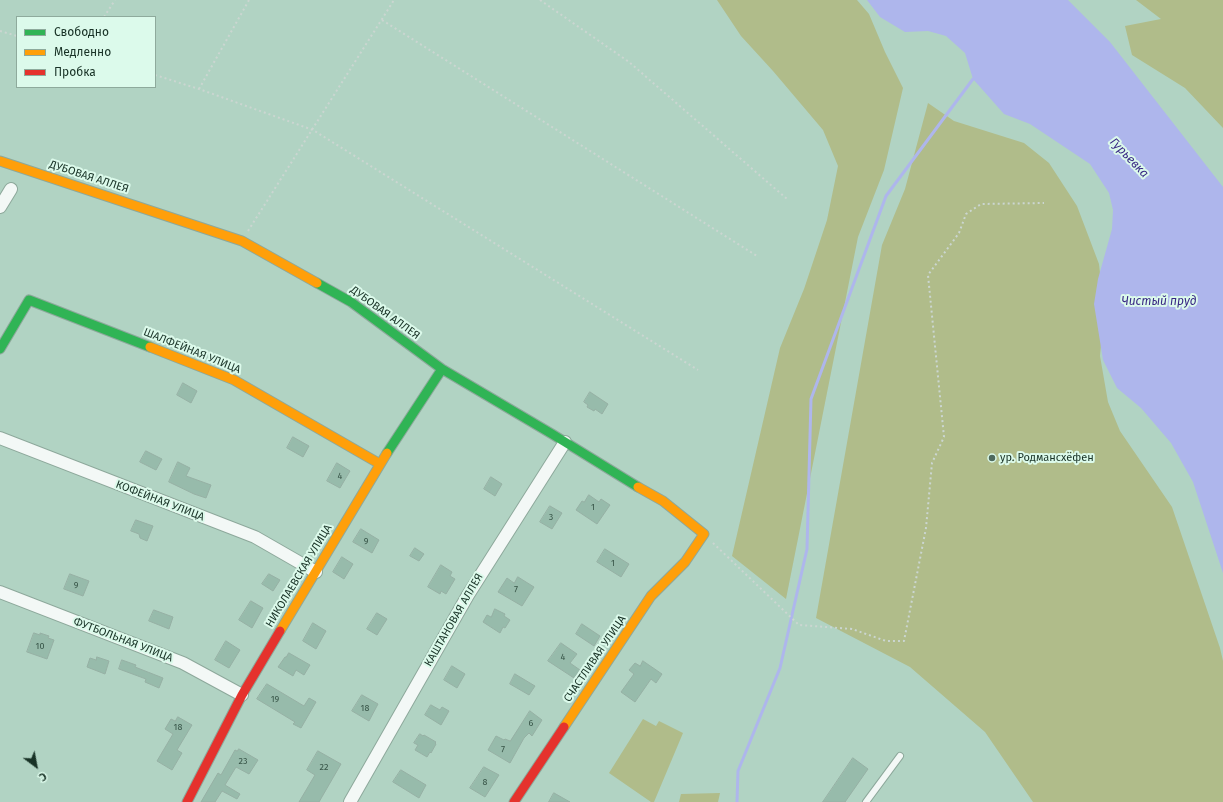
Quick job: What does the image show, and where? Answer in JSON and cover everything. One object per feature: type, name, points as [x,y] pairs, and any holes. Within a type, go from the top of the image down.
[{"type":"street","name":"ДУБОВАЯ АЛЛЕЯ","points":[[0,161],[242,241],[351,302],[442,369],[663,501],[704,534]]},
{"type":"street","points":[[0,207],[11,189]]},
{"type":"street","name":"ШАЛФЕЙНАЯ УЛИЦА","points":[[0,349],[29,300],[234,380],[380,464]]},
{"type":"street","name":"НИКОЛАЕВСКАЯ УЛИЦА","points":[[187,802],[242,695],[380,464],[442,369]]},
{"type":"street","name":"КОФЕЙНАЯ УЛИЦА","points":[[0,438],[255,538],[316,572]]},
{"type":"street","name":"КАШТАНОВАЯ АЛЛЕЯ","points":[[350,802],[468,595],[565,442]]},
{"type":"street","name":"СЧАСТЛИВАЯ УЛИЦА","points":[[514,802],[651,596],[685,562],[704,534]]},
{"type":"street","name":"ФУТБОЛЬНАЯ УЛИЦА","points":[[0,592],[183,663],[242,695]]},
{"type":"lane","points":[[866,802],[900,756]]},
{"type":"path","points":[[105,16],[115,0]]},
{"type":"path","points":[[199,89],[250,0]]},
{"type":"path","points":[[242,241],[394,0]]},
{"type":"path","points":[[540,0],[629,62],[787,198]]},
{"type":"path","points":[[382,20],[757,256]]},
{"type":"path","points":[[0,31],[16,36]]},
{"type":"path","points":[[156,75],[199,89],[313,130],[698,370]]},
{"type":"path","points":[[704,534],[799,625],[852,629],[886,641],[904,641],[926,528],[932,463],[944,437],[928,275],[959,233],[966,214],[981,204],[1044,203]]},
{"type":"green space","points":[[717,0],[857,0],[869,14],[885,52],[903,88],[884,170],[858,237],[786,599],[732,556],[780,348],[804,289],[827,220],[838,166],[823,130],[741,36]]},
{"type":"green space","points":[[1136,0],[1223,0],[1223,128],[1185,88],[1132,55],[1125,26],[1161,19]]},
{"type":"green space","points":[[928,103],[954,121],[1024,143],[1049,163],[1077,206],[1099,264],[1104,311],[1100,356],[1108,402],[1120,431],[1172,507],[1220,648],[1223,661],[1223,802],[1033,802],[985,732],[910,667],[816,618],[882,245],[905,189]]},
{"type":"green space","points":[[643,719],[656,726],[659,721],[683,733],[654,802],[651,802],[609,773]]},
{"type":"green space","points":[[720,793],[718,802],[679,802],[681,794]]},
{"type":"water","name":"Чистый пруд","points":[[867,0],[1068,0],[1110,42],[1223,187],[1223,573],[1193,482],[1171,443],[1141,408],[1117,388],[1103,360],[1094,304],[1098,279],[1112,229],[1113,210],[1109,193],[1090,164],[1030,124],[1004,114],[973,79],[965,53],[946,36],[928,31],[905,32],[880,17]]},
{"type":"building","points":[[183,383],[197,391],[191,403],[177,395]]},
{"type":"building","points":[[590,392],[608,404],[602,414],[595,409],[594,411],[587,407],[588,405],[584,402]]},
{"type":"building","points":[[293,437],[309,446],[303,457],[287,448]]},
{"type":"building","points":[[146,451],[162,459],[156,470],[140,462]]},
{"type":"building","points":[[178,462],[190,468],[186,476],[211,485],[206,498],[169,482]]},
{"type":"building","points":[[337,463],[350,471],[340,488],[327,481]]},
{"type":"building","points":[[491,477],[502,484],[495,496],[484,489]]},
{"type":"building","points":[[589,495],[599,502],[601,499],[610,505],[597,524],[576,510],[582,501],[584,502]]},
{"type":"building","points":[[550,506],[562,513],[552,529],[540,522]]},
{"type":"building","points":[[136,520],[153,526],[147,541],[140,538],[139,534],[131,531]]},
{"type":"building","points":[[361,529],[379,540],[372,553],[353,542]]},
{"type":"building","points":[[415,548],[424,554],[419,561],[410,556]]},
{"type":"building","points":[[605,549],[629,564],[621,577],[597,562]]},
{"type":"building","points":[[342,557],[353,564],[344,579],[333,572]]},
{"type":"building","points":[[441,565],[452,572],[450,576],[455,579],[446,594],[441,591],[440,594],[428,587]]},
{"type":"building","points":[[70,574],[89,581],[83,596],[64,589]]},
{"type":"building","points":[[269,574],[280,580],[273,591],[262,584]]},
{"type":"building","points":[[518,577],[534,587],[522,606],[498,592],[507,578],[514,583]]},
{"type":"building","points":[[251,601],[263,608],[252,628],[239,620]]},
{"type":"building","points":[[495,609],[505,614],[504,616],[510,620],[505,628],[503,627],[500,633],[483,622],[487,615],[491,617]]},
{"type":"building","points":[[154,610],[173,617],[169,629],[149,621]]},
{"type":"building","points":[[377,613],[387,619],[377,635],[367,629]]},
{"type":"building","points":[[313,623],[326,631],[316,649],[303,641]]},
{"type":"building","points":[[582,624],[600,636],[594,646],[576,634]]},
{"type":"building","points":[[34,633],[49,636],[48,638],[54,640],[47,659],[27,652]]},
{"type":"building","points":[[226,641],[240,650],[229,668],[215,660]]},
{"type":"building","points":[[561,643],[577,654],[570,663],[580,670],[574,678],[548,661]]},
{"type":"building","points":[[289,653],[310,665],[304,675],[296,670],[293,676],[278,667]]},
{"type":"building","points":[[97,657],[109,661],[105,674],[87,667],[90,658],[96,660]]},
{"type":"building","points":[[122,660],[163,678],[159,688],[145,682],[146,679],[119,669]]},
{"type":"building","points":[[643,661],[662,674],[656,683],[651,679],[635,702],[621,692],[634,674],[629,670],[635,663],[640,666]]},
{"type":"building","points":[[452,666],[465,674],[457,688],[444,680]]},
{"type":"building","points":[[515,674],[535,686],[529,695],[510,684]]},
{"type":"building","points":[[267,684],[304,706],[309,698],[316,702],[301,728],[293,724],[295,722],[257,699]]},
{"type":"building","points":[[362,695],[378,704],[369,721],[352,711]]},
{"type":"building","points":[[431,705],[440,710],[442,707],[449,711],[441,725],[425,715]]},
{"type":"building","points":[[530,711],[542,720],[532,736],[529,733],[524,738],[510,763],[488,750],[496,736],[510,741]]},
{"type":"building","points":[[178,717],[192,725],[177,750],[182,753],[172,770],[157,761],[173,734],[165,729],[171,719],[175,721]]},
{"type":"building","points":[[420,734],[436,742],[431,753],[430,752],[427,757],[415,750],[418,745],[414,743]]},
{"type":"building","points":[[239,749],[258,760],[249,774],[236,767],[225,785],[240,794],[237,799],[222,791],[215,802],[201,802],[218,773],[221,775],[235,750],[237,751]]},
{"type":"building","points":[[318,751],[341,764],[319,802],[299,802],[315,775],[307,770]]},
{"type":"building","points":[[853,758],[868,769],[845,802],[823,802]]},
{"type":"building","points":[[484,767],[499,775],[485,797],[470,788]]},
{"type":"building","points":[[401,770],[426,785],[419,798],[393,782]]},
{"type":"building","points":[[554,793],[570,802],[549,802]]},
{"type":"waterway","points":[[737,802],[738,771],[780,668],[807,549],[811,399],[886,196],[973,79]]},
{"type":"traffic: fast","points":[[317,283],[351,302],[442,369],[638,487]]},
{"type":"traffic: fast","points":[[0,349],[29,300],[150,347]]},
{"type":"traffic: fast","points":[[387,453],[442,369]]},
{"type":"traffic: slow","points":[[0,161],[242,241],[317,283]]},
{"type":"traffic: slow","points":[[150,347],[234,380],[380,464]]},
{"type":"traffic: slow","points":[[280,631],[387,453]]},
{"type":"traffic: slow","points":[[564,727],[651,596],[685,562],[704,534],[663,501],[638,487]]},
{"type":"traffic: jam","points":[[187,802],[242,695],[280,631]]},
{"type":"traffic: jam","points":[[514,802],[564,727]]},
{"type":"place","name":"ур. Родмансхёфен","points":[[992,458]]},
{"type":"water label","name":"Гурьевка","points":[[1129,158]]}]
